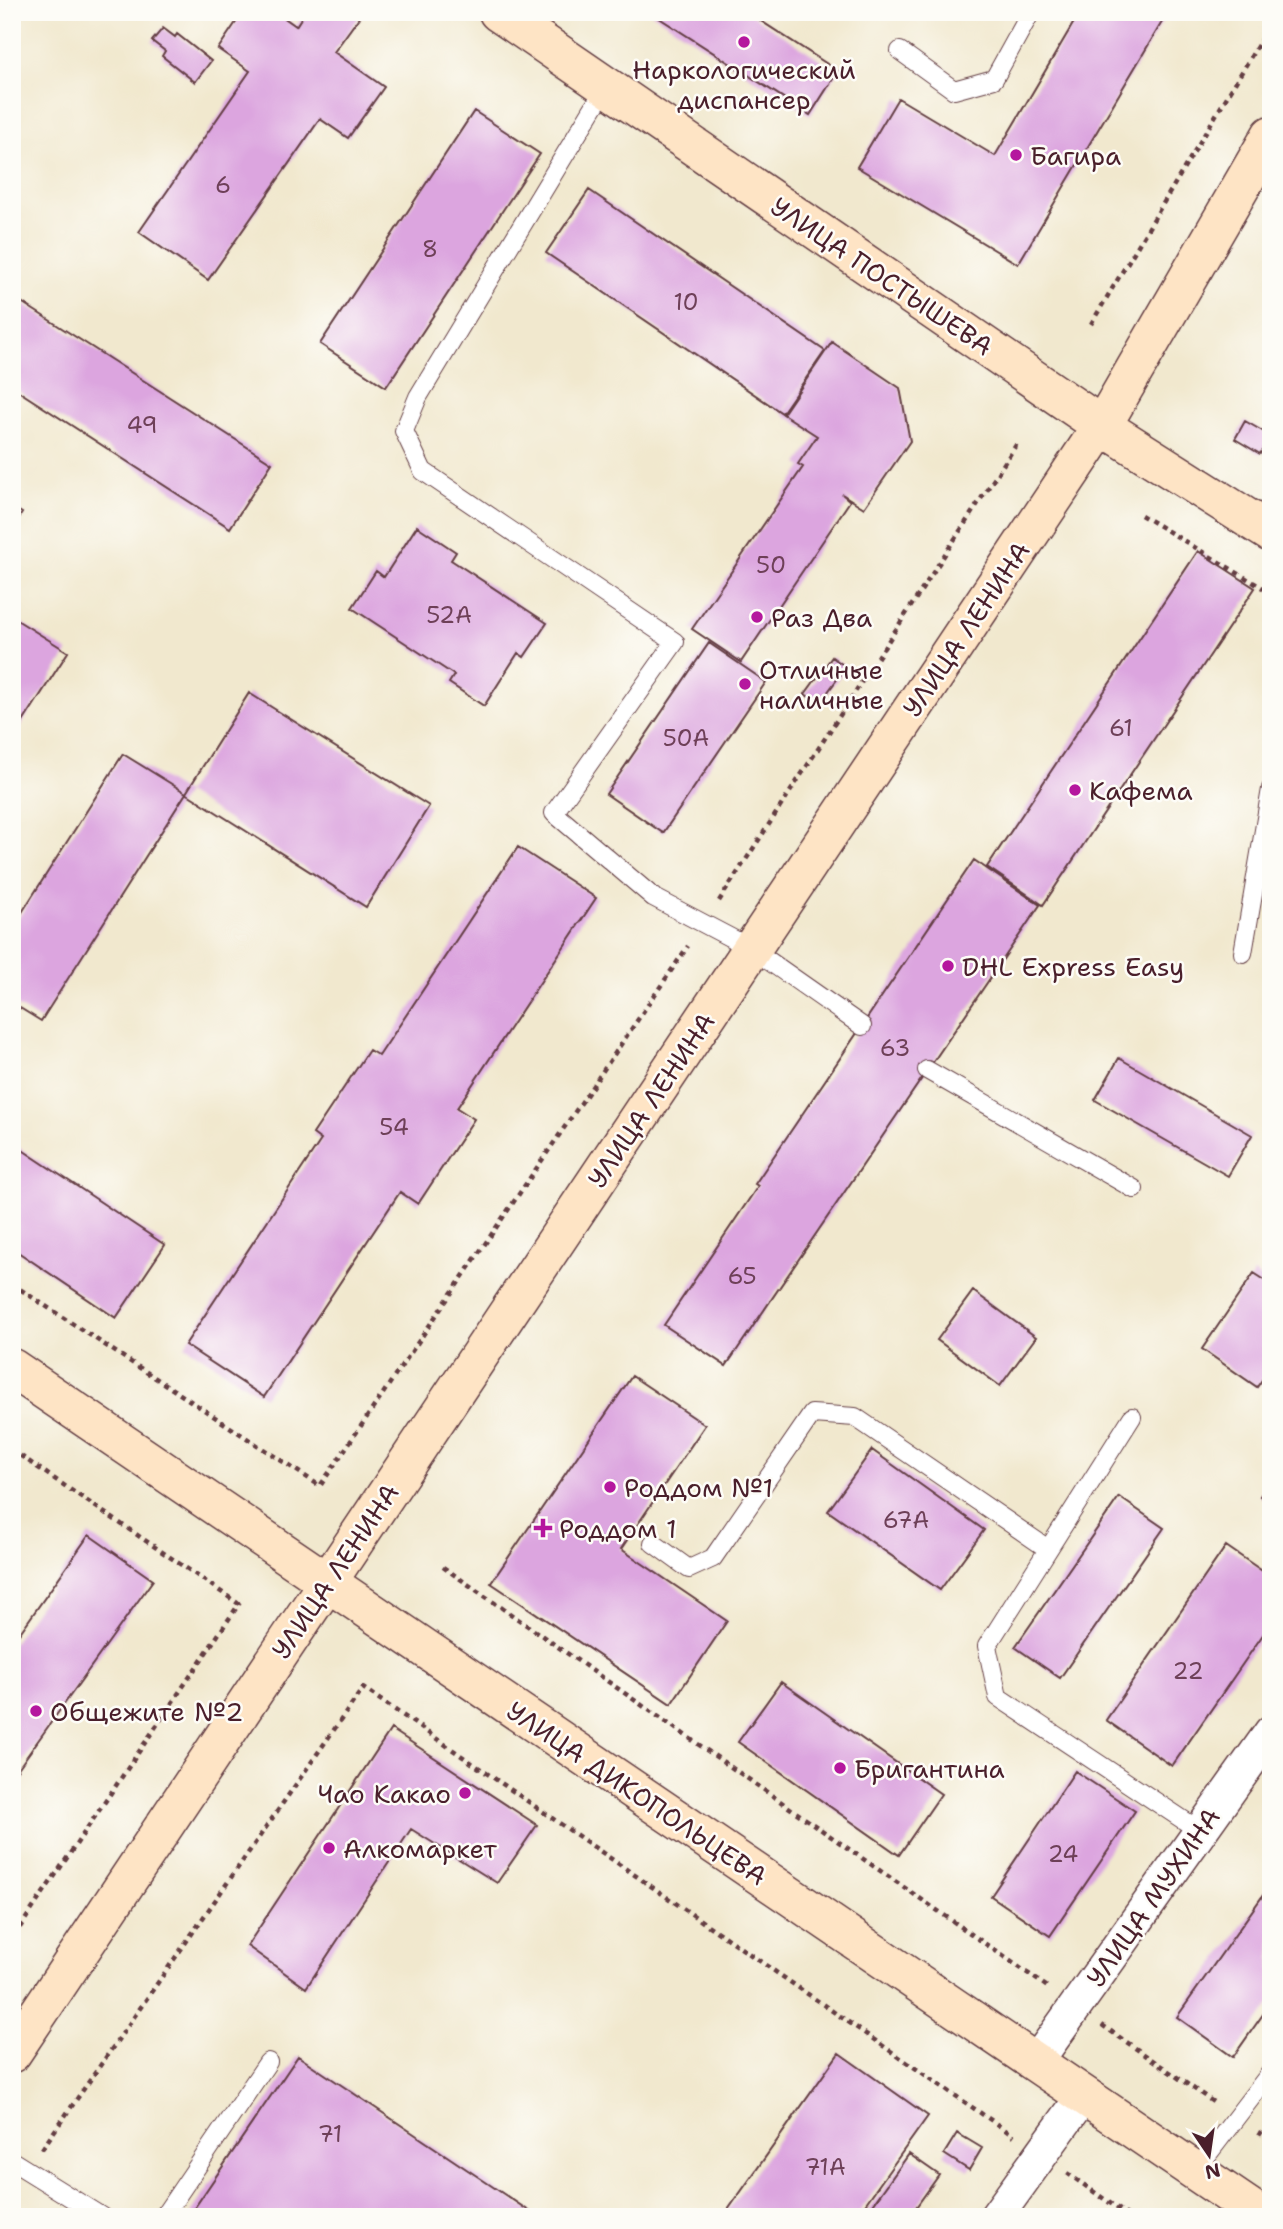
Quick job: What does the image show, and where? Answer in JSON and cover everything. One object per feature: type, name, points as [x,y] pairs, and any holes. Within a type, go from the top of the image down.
[{"type":"main road","name":"УЛИЦА ПОСТЫШЕВА","points":[[519,18],[606,87],[1102,426],[1271,533]]},
{"type":"main road","name":"УЛИЦА ЛЕНИНА","points":[[12,2053],[1102,426],[1271,135]]},
{"type":"main road","name":"УЛИЦА ДИКОПОЛЬЦЕВА","points":[[12,1368],[1263,2217]]},
{"type":"street","name":"УЛИЦА МУХИНА","points":[[1036,2062],[1271,1732]]},
{"type":"street","points":[[996,2217],[1084,2095]]},
{"type":"lane","points":[[900,51],[954,90],[981,83],[994,79],[1031,12]]},
{"type":"lane","points":[[606,87],[418,397],[404,431],[423,471],[675,642],[554,813],[653,897],[752,949],[862,1026]]},
{"type":"lane","points":[[1242,953],[1271,789]]},
{"type":"lane","points":[[927,1070],[1134,1189]]},
{"type":"lane","points":[[653,1543],[689,1569],[713,1559],[812,1414],[855,1417],[1048,1549]]},
{"type":"lane","points":[[1132,1418],[986,1646],[998,1697],[1200,1831]]},
{"type":"lane","points":[[163,2217],[268,2062]]},
{"type":"lane","points":[[1195,2171],[1271,2072]]},
{"type":"lane","points":[[20,2166],[102,2217]]},
{"type":"path","points":[[1091,324],[1271,23]]},
{"type":"path","points":[[12,1284],[320,1486],[704,924],[1018,442]]},
{"type":"path","points":[[1141,515],[1271,593]]},
{"type":"path","points":[[12,1450],[239,1604],[12,1939]]},
{"type":"path","points":[[443,1567],[1271,2140]]},
{"type":"path","points":[[20,2166],[363,1688],[1130,2217]]},
{"type":"building","points":[[243,12],[276,12],[296,26],[305,12],[354,12],[360,16],[334,52],[384,87],[348,138],[320,119],[208,280],[139,232],[250,71],[218,49]]},
{"type":"building","name":"Наркологический диспансер","points":[[650,12],[747,12],[838,71],[810,115]]},
{"type":"building","points":[[1080,12],[1168,12],[1018,264],[857,167],[898,98],[995,156]]},
{"type":"building","points":[[163,28],[175,37],[177,34],[211,61],[195,82],[162,56],[165,51],[152,41]]},
{"type":"building","points":[[474,111],[540,154],[386,387],[320,344]]},
{"type":"building","points":[[589,190],[825,351],[782,413],[546,253]]},
{"type":"building","points":[[12,296],[272,463],[230,528],[12,387]]},
{"type":"building","points":[[832,342],[900,388],[910,441],[864,508],[842,494],[850,501],[741,662],[692,629],[803,467],[798,464],[817,436],[783,414]]},
{"type":"building","points":[[1245,421],[1271,436],[1260,454],[1235,439]]},
{"type":"building","points":[[12,507],[22,513],[12,529]]},
{"type":"building","points":[[417,526],[456,552],[451,560],[547,623],[524,657],[518,653],[484,706],[449,683],[454,675],[352,608],[376,571],[384,577]]},
{"type":"building","points":[[1198,551],[1255,588],[1043,905],[987,867]]},
{"type":"building","points":[[12,617],[68,652],[12,739]]},
{"type":"building","points":[[709,643],[766,682],[663,833],[606,794]]},
{"type":"building","points":[[832,657],[846,667],[819,704],[805,694]]},
{"type":"building","points":[[249,693],[429,806],[366,907],[186,793]]},
{"type":"building","points":[[123,754],[186,793],[41,1021],[12,1003],[12,928]]},
{"type":"building","points":[[518,847],[596,898],[457,1108],[474,1119],[418,1204],[400,1192],[264,1397],[185,1345],[321,1140],[313,1134],[369,1050],[379,1056]]},
{"type":"building","points":[[974,860],[1040,905],[726,1366],[664,1325],[758,1186],[755,1184]]},
{"type":"building","points":[[1119,1058],[1252,1135],[1228,1176],[1095,1100]]},
{"type":"building","points":[[12,1143],[165,1245],[116,1318],[12,1248]]},
{"type":"building","points":[[1254,1273],[1271,1284],[1271,1367],[1257,1387],[1202,1349]]},
{"type":"building","points":[[973,1291],[1036,1337],[1000,1386],[937,1340]]},
{"type":"building","name":"Роддом №1","points":[[632,1376],[705,1425],[621,1549],[727,1621],[671,1704],[491,1583]]},
{"type":"building","points":[[872,1450],[984,1530],[940,1590],[828,1511]]},
{"type":"building","points":[[1271,1480],[1271,1504],[1260,1496]]},
{"type":"building","points":[[1119,1497],[1164,1528],[1060,1678],[1015,1647]]},
{"type":"building","name":"Общежите №2","points":[[89,1535],[153,1580],[12,1777],[12,1644]]},
{"type":"building","points":[[1226,1546],[1271,1577],[1271,1623],[1172,1766],[1106,1720]]},
{"type":"building","name":"Бригантина","points":[[781,1682],[941,1794],[899,1855],[738,1742]]},
{"type":"building","points":[[391,1729],[537,1825],[497,1883],[411,1829],[306,1988],[247,1946]]},
{"type":"building","points":[[1075,1771],[1135,1811],[1050,1936],[991,1896]]},
{"type":"building","points":[[1271,1884],[1271,2003],[1233,2057],[1177,2017]]},
{"type":"building","points":[[839,2053],[928,2116],[856,2217],[723,2217]]},
{"type":"building","points":[[298,2056],[538,2217],[197,2217],[191,2213]]},
{"type":"building","points":[[957,2133],[982,2148],[969,2170],[944,2154]]},
{"type":"building","points":[[909,2154],[939,2175],[909,2217],[864,2217]]},
{"type":"place","name":"Наркологический диспансер","points":[[744,42]]},
{"type":"place","name":"Багира","points":[[1016,155]]},
{"type":"place","name":"Раз Два","points":[[757,617]]},
{"type":"place","name":"Отличные наличные","points":[[745,684]]},
{"type":"place","name":"Кафема","points":[[1075,790]]},
{"type":"place","name":"DHL Express Easy","points":[[948,966]]},
{"type":"place","name":"Роддом №1","points":[[610,1487]]},
{"type":"place","name":"Роддом 1","points":[[543,1528]]},
{"type":"place","name":"Общежите №2","points":[[36,1711]]},
{"type":"place","name":"Бригантина","points":[[840,1768]]},
{"type":"place","name":"Чао Какао","points":[[465,1793]]},
{"type":"place","name":"Алкомаркет","points":[[329,1848]]}]
